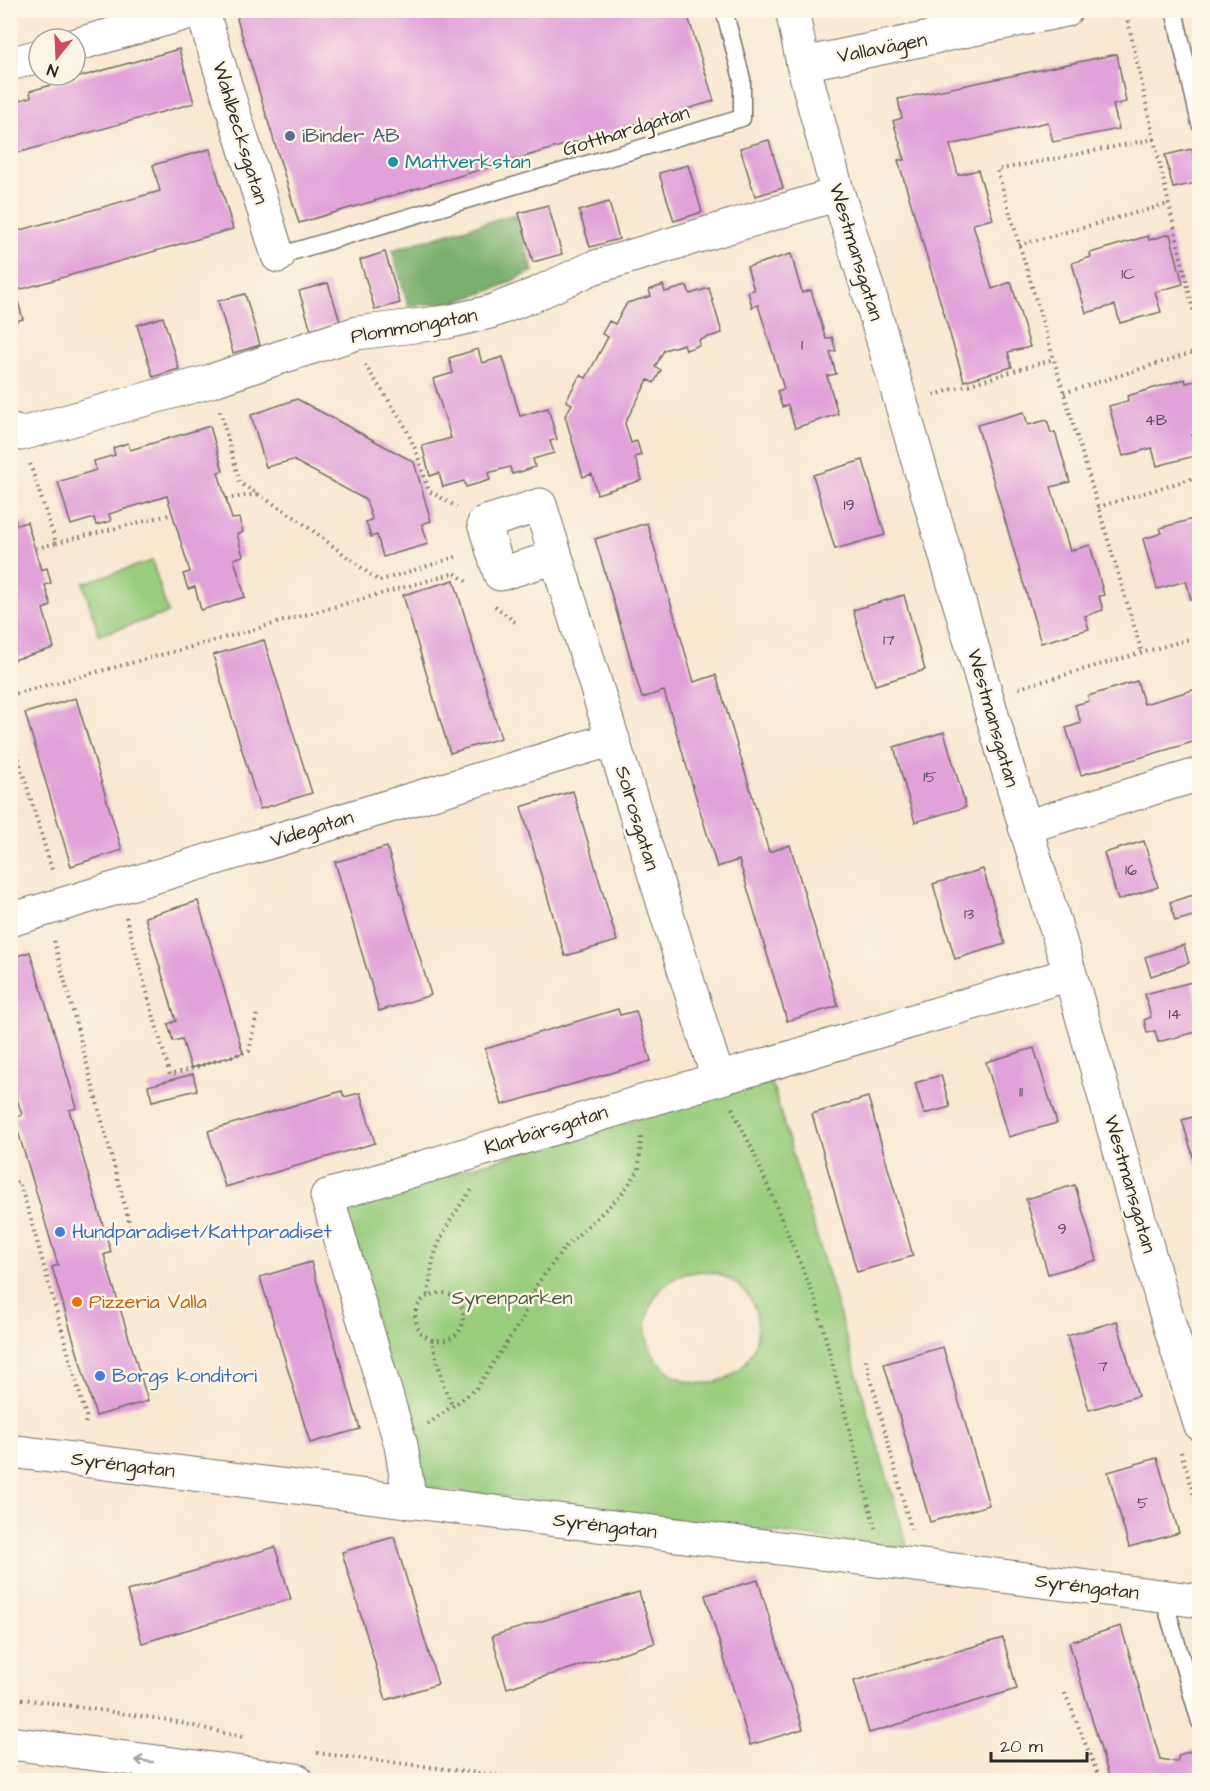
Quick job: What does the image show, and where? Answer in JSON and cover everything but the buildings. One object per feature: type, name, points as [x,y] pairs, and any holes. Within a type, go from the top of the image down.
[{"type":"street","points":[[87,42],[200,10]]},
{"type":"street","name":"Wahlbecksgatan","points":[[200,10],[278,256]]},
{"type":"street","name":"Westmansgatan","points":[[792,10],[803,64],[838,194],[1070,974],[1164,1307],[1200,1424]]},
{"type":"street","name":"Vallavägen","points":[[803,64],[1066,10]]},
{"type":"street","points":[[10,64],[27,59]]},
{"type":"street","name":"Plommongatan","points":[[16,432],[211,381],[357,333],[447,322],[490,312],[592,268],[838,194]]},
{"type":"street","name":"Solrosgatan","points":[[488,534],[540,505],[718,1079]]},
{"type":"street","points":[[488,534],[500,574],[556,557]]},
{"type":"street","name":"Videgatan","points":[[10,920],[613,739]]},
{"type":"street","points":[[1025,827],[1200,774]]},
{"type":"street","name":"Klarbärsgatan","points":[[410,1502],[401,1445],[327,1196],[1070,974]]},
{"type":"street","name":"Syréngatan","points":[[10,1451],[1200,1601]]},
{"type":"street","points":[[10,1743],[296,1780]]},
{"type":"lane","name":"Gotthardgatan","points":[[278,256],[742,118],[742,79],[724,10]]},
{"type":"lane","points":[[1174,10],[1200,124]]},
{"type":"lane","points":[[1163,1596],[1200,1722]]},
{"type":"path","points":[[1128,21],[1200,340]]},
{"type":"path","points":[[1142,653],[997,170],[1154,139]]},
{"type":"path","points":[[1019,245],[1168,204]]},
{"type":"path","points":[[349,336],[366,367],[403,422],[416,451],[429,491],[488,534]]},
{"type":"path","points":[[1064,393],[1200,350]]},
{"type":"path","points":[[932,396],[1053,359]]},
{"type":"path","points":[[211,381],[240,483],[296,518],[379,581],[488,534]]},
{"type":"path","points":[[16,432],[56,543]]},
{"type":"path","points":[[1098,507],[1200,476]]},
{"type":"path","points":[[226,500],[257,494]]},
{"type":"path","points":[[34,549],[173,514]]},
{"type":"path","points":[[10,695],[455,573],[472,587]]},
{"type":"path","points":[[489,601],[514,622]]},
{"type":"path","points":[[1018,688],[1200,636]]},
{"type":"path","points":[[10,730],[132,1233]]},
{"type":"path","points":[[118,888],[170,1075],[249,1051],[257,1013]]},
{"type":"path","points":[[718,1079],[753,1151],[816,1301],[884,1561]]},
{"type":"path","points":[[401,1445],[476,1389],[522,1321],[536,1286],[566,1246],[621,1195],[639,1170],[640,1102]]},
{"type":"path","points":[[428,1295],[434,1258],[441,1239],[458,1207],[484,1174],[485,1149]]},
{"type":"path","points":[[10,1183],[19,1182],[86,1416]]},
{"type":"path","points":[[441,1292],[454,1296],[463,1308],[464,1322],[458,1334],[446,1341],[432,1340],[420,1332],[415,1319],[418,1305],[428,1295],[441,1292]]},
{"type":"path","points":[[432,1340],[443,1384],[452,1405]]},
{"type":"path","points":[[866,1360],[921,1566]]},
{"type":"path","points":[[1065,1693],[1100,1780]]},
{"type":"green space","points":[[515,214],[533,271],[497,288],[455,302],[408,306],[392,250]]},
{"type":"green space","points":[[152,561],[168,613],[99,635],[83,583]]},
{"type":"green space","name":"Syrenparken","points":[[771,1080],[908,1549],[424,1487],[342,1205]],"holes":[[[701,1271],[723,1276],[742,1289],[753,1306],[758,1325],[755,1344],[746,1361],[733,1375],[714,1382],[691,1382],[670,1373],[655,1357],[649,1346],[647,1335],[646,1323],[649,1312],[660,1291],[679,1276]]]},
{"type":"place","name":"iBinder AB","points":[[290,136]]},
{"type":"place","name":"Mattverkstan","points":[[393,162]]},
{"type":"place","name":"Hundparadiset/Kattparadiset","points":[[60,1232]]},
{"type":"place","name":"Pizzeria Valla","points":[[77,1302]]},
{"type":"place","name":"Borgs konditori","points":[[100,1376]]}]
